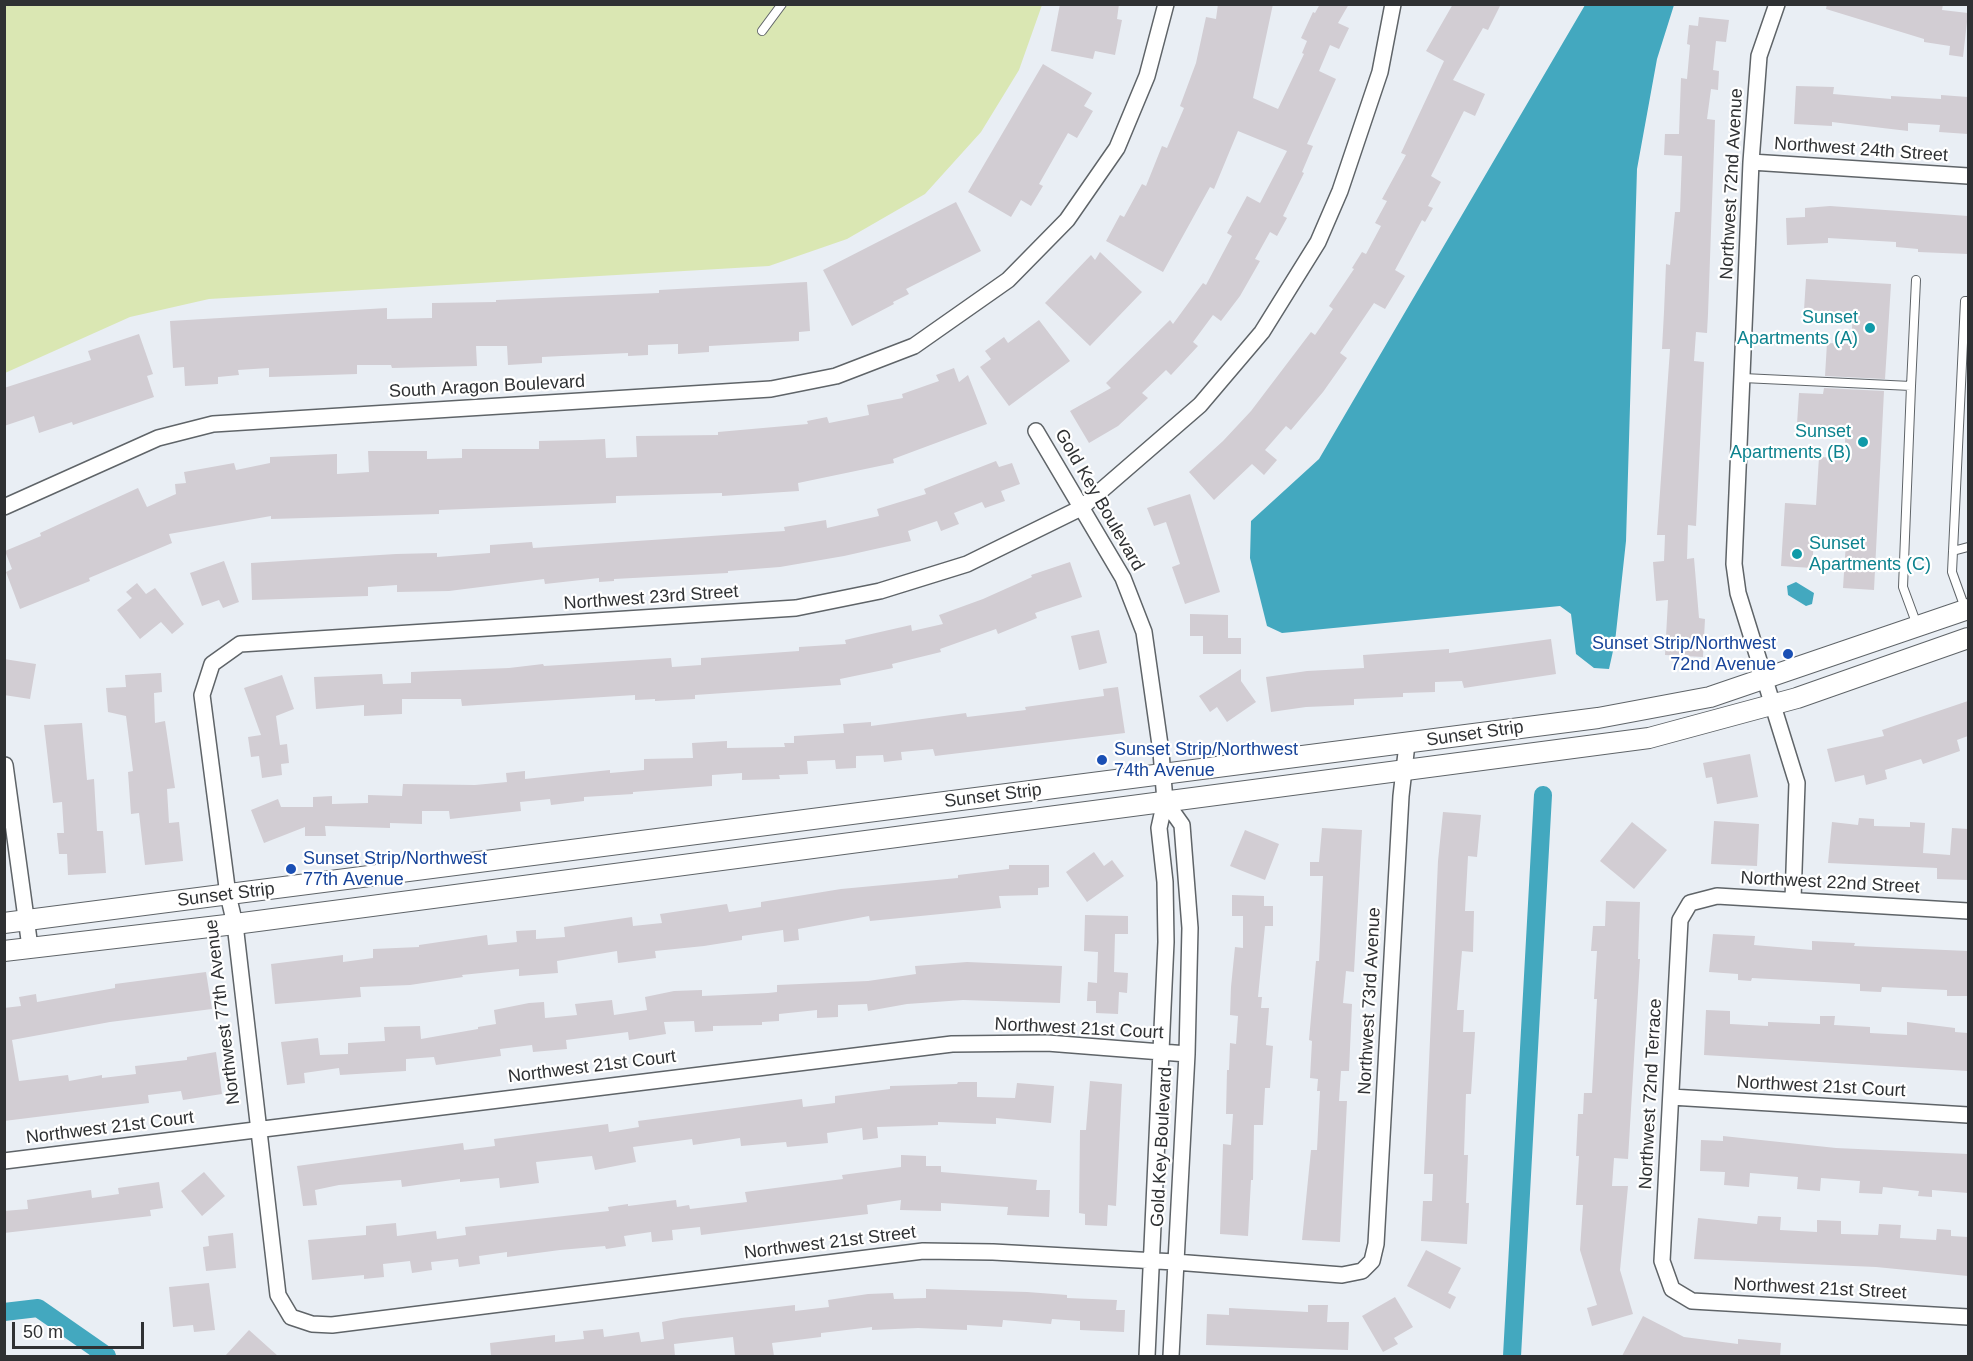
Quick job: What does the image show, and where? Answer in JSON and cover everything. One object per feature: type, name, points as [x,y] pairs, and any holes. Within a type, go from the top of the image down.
[{"type":"street","name":"South Aragon Boulevard","points":[[4,507],[158,438],[213,424],[771,389],[836,376],[914,346],[970,309],[1008,280],[1067,220],[1117,148],[1147,76],[1166,4]]},
{"type":"street","points":[[1081,508],[1200,405],[1262,332],[1318,242],[1340,191],[1380,72],[1393,4]]},
{"type":"street","name":"Northwest 72nd Avenue","points":[[1777,4],[1759,56],[1751,162],[1734,564],[1738,593],[1797,783],[1793,899]]},
{"type":"street","name":"Northwest 24th Street","points":[[1751,162],[1968,176]]},
{"type":"street","name":"Gold Key Boulevard","points":[[1036,431],[1123,579],[1144,632],[1163,774],[1166,801],[1159,828],[1165,882],[1166,930],[1147,1356]]},
{"type":"street","name":"Northwest 23rd Street","points":[[212,664],[240,644],[795,608],[880,591],[967,564],[1081,508]]},
{"type":"street","name":"Sunset Strip","points":[[4,924],[1407,744],[1660,707],[1710,697],[1765,680],[1967,609]]},
{"type":"street","points":[[1944,617],[1961,641]]},
{"type":"street","name":"Sunset Strip","points":[[4,951],[235,924],[1649,738],[1773,706],[1961,641]]},
{"type":"street","name":"Northwest 77th Avenue","points":[[212,664],[202,695],[228,896],[235,924],[278,1295],[291,1317]]},
{"type":"street","name":"Northwest 73rd Avenue","points":[[1372,1261],[1376,1244],[1407,744]]},
{"type":"street","points":[[5,765],[30,947]]},
{"type":"street","name":"Gold Key Boulevard","points":[[1166,801],[1182,825],[1190,928],[1187,1054],[1171,1356]]},
{"type":"street","name":"Northwest 22nd Street","points":[[1690,903],[1717,896],[1968,911]]},
{"type":"street","name":"Northwest 72nd Terrace","points":[[1672,1289],[1662,1261],[1680,920],[1690,903]]},
{"type":"street","name":"Northwest 21st Court","points":[[4,1161],[952,1044],[1047,1044],[1187,1054]]},
{"type":"street","name":"Northwest 21st Court","points":[[1671,1097],[1968,1115]]},
{"type":"street","name":"Northwest 21st Street","points":[[291,1317],[312,1324],[332,1325],[923,1251],[1175,1262],[1342,1275],[1362,1271],[1372,1261]]},
{"type":"street","name":"Northwest 21st Street","points":[[1672,1289],[1692,1301],[1968,1317]]},
{"type":"lane","points":[[762,31],[782,4]]},
{"type":"lane","points":[[1916,280],[1903,587],[1917,627]]},
{"type":"lane","points":[[1967,609],[1952,572],[1965,301],[1968,301]]},
{"type":"lane","points":[[1743,378],[1911,386]]},
{"type":"lane","points":[[1953,551],[1968,547]]},
{"type":"green space","points":[[4,5],[1042,5],[1019,70],[981,132],[925,194],[847,239],[769,266],[209,299],[130,317],[5,373]]},
{"type":"water","points":[[1585,5],[1674,5],[1657,59],[1637,169],[1626,541],[1615,642],[1609,669],[1594,668],[1576,654],[1571,614],[1560,606],[1282,633],[1267,626],[1250,558],[1251,521],[1319,459]]},
{"type":"water","points":[[1796,582],[1814,593],[1812,604],[1806,606],[1788,595],[1787,586]]},
{"type":"building","points":[[1060,4],[1119,4],[1117,19],[1122,20],[1115,55],[1095,51],[1093,59],[1051,51]]},
{"type":"building","points":[[1218,4],[1273,4],[1253,98],[1278,109],[1304,54],[1302,53],[1307,41],[1301,38],[1313,12],[1315,13],[1320,4],[1349,4],[1338,23],[1349,28],[1339,49],[1330,45],[1319,71],[1336,79],[1307,144],[1313,146],[1302,172],[1304,173],[1283,216],[1287,218],[1277,236],[1270,232],[1255,259],[1260,261],[1240,296],[1221,321],[1213,315],[1193,342],[1198,346],[1171,375],[1166,370],[1142,393],[1148,398],[1118,426],[1089,443],[1070,411],[1111,388],[1106,383],[1170,320],[1173,324],[1203,283],[1206,285],[1232,236],[1227,233],[1247,196],[1260,203],[1287,151],[1238,131],[1214,189],[1210,187],[1163,272],[1106,241],[1120,215],[1124,217],[1142,184],[1146,186],[1162,146],[1167,148],[1184,108],[1180,106],[1196,63],[1206,17],[1216,19]]},
{"type":"building","points":[[1453,4],[1501,4],[1488,30],[1483,28],[1453,80],[1485,94],[1475,116],[1464,111],[1431,176],[1441,182],[1428,206],[1433,208],[1425,222],[1422,220],[1395,270],[1405,276],[1385,309],[1374,303],[1340,353],[1347,358],[1323,392],[1291,430],[1286,426],[1265,450],[1277,460],[1264,475],[1252,464],[1214,500],[1189,472],[1251,411],[1311,332],[1315,335],[1333,309],[1329,306],[1354,269],[1352,268],[1362,252],[1366,254],[1381,226],[1375,223],[1387,201],[1382,199],[1406,155],[1401,153],[1444,61],[1426,51]]},
{"type":"building","points":[[1827,4],[1943,4],[1942,10],[1968,13],[1963,57],[1949,55],[1950,46],[1924,42],[1924,39],[1826,9]]},
{"type":"building","points":[[1699,17],[1729,20],[1726,42],[1716,41],[1713,70],[1719,71],[1718,90],[1711,89],[1707,119],[1715,120],[1707,333],[1696,332],[1694,361],[1704,362],[1696,526],[1688,525],[1687,559],[1694,558],[1699,618],[1705,619],[1703,657],[1665,655],[1668,600],[1656,601],[1653,562],[1664,561],[1665,535],[1657,535],[1670,349],[1662,349],[1666,264],[1670,265],[1675,212],[1680,212],[1682,156],[1664,155],[1665,134],[1679,134],[1681,78],[1687,79],[1689,25],[1698,26]]},
{"type":"building","points":[[1043,64],[1092,93],[1084,106],[1093,111],[1077,138],[1068,133],[1039,184],[1043,186],[1031,206],[1021,200],[1011,217],[968,192]]},
{"type":"building","points":[[1796,86],[1834,87],[1833,94],[1891,99],[1891,96],[1941,99],[1941,95],[1968,97],[1968,134],[1939,132],[1940,125],[1908,123],[1908,131],[1832,122],[1832,126],[1794,124]]},
{"type":"building","points":[[956,202],[981,251],[906,289],[909,294],[852,326],[823,270]]},
{"type":"building","points":[[1830,206],[1968,216],[1968,254],[1918,252],[1918,249],[1896,247],[1896,242],[1828,238],[1828,243],[1787,245],[1786,218],[1805,217],[1805,208]]},
{"type":"building","points":[[1100,252],[1142,292],[1090,346],[1045,303],[1091,255],[1095,260]]},
{"type":"building","name":"Sunset Apartments (A)","points":[[1806,279],[1891,284],[1885,379],[1825,376],[1827,343],[1851,344],[1853,313],[1804,310]]},
{"type":"building","points":[[807,282],[810,331],[799,332],[799,341],[709,346],[709,352],[678,354],[678,344],[648,345],[648,355],[628,356],[628,353],[542,357],[542,363],[508,365],[507,346],[476,346],[477,366],[392,368],[391,365],[357,365],[357,374],[269,377],[269,368],[238,370],[239,375],[218,377],[218,384],[185,386],[184,367],[173,368],[170,321],[387,308],[387,319],[432,318],[432,303],[496,302],[496,300],[659,293],[659,290]]},
{"type":"building","points":[[1039,320],[1070,361],[1009,406],[980,367],[991,359],[985,351],[1004,337],[1008,343]]},
{"type":"building","points":[[139,334],[153,374],[147,376],[154,397],[73,425],[72,422],[39,433],[34,416],[4,426],[4,388],[91,360],[88,351]]},
{"type":"building","points":[[954,368],[959,382],[968,375],[987,424],[893,459],[894,463],[798,483],[799,491],[722,496],[722,493],[616,496],[616,503],[439,510],[439,514],[271,519],[271,516],[169,534],[172,543],[89,578],[90,581],[20,609],[6,572],[12,569],[5,551],[41,536],[40,533],[138,488],[147,507],[176,494],[175,484],[186,483],[184,472],[234,463],[236,470],[270,463],[270,457],[337,454],[337,474],[369,472],[368,451],[427,451],[427,459],[462,458],[462,449],[539,449],[539,441],[605,439],[606,458],[637,457],[636,436],[718,435],[718,432],[808,424],[807,421],[827,417],[829,423],[869,415],[867,405],[903,398],[902,394],[939,381],[936,375]]},
{"type":"building","points":[[1824,388],[1884,391],[1874,590],[1843,588],[1846,542],[1814,540],[1812,568],[1781,566],[1785,503],[1816,505],[1819,457],[1844,458],[1846,427],[1797,424],[1799,393],[1823,394]]},
{"type":"building","points":[[996,461],[999,467],[1012,463],[1020,484],[1001,491],[1005,501],[985,508],[982,502],[954,513],[959,524],[941,531],[937,521],[908,531],[911,541],[844,556],[780,567],[728,571],[728,573],[614,579],[614,581],[599,582],[599,578],[545,584],[544,579],[449,591],[397,592],[397,585],[368,587],[368,596],[252,600],[251,563],[396,554],[437,553],[437,557],[490,553],[490,545],[532,542],[533,548],[785,531],[784,527],[826,520],[827,528],[879,516],[877,509],[926,494],[924,489]]},
{"type":"building","points":[[1190,494],[1220,592],[1185,604],[1172,567],[1180,564],[1166,522],[1154,526],[1147,508]]},
{"type":"building","points":[[224,561],[239,602],[223,608],[219,600],[202,606],[190,573]]},
{"type":"building","points":[[1070,562],[1082,597],[1035,613],[1037,618],[998,634],[996,629],[940,649],[941,652],[892,664],[893,668],[840,679],[841,685],[695,695],[695,699],[655,701],[655,699],[635,700],[635,695],[462,706],[461,699],[402,699],[402,714],[364,716],[364,705],[316,709],[314,677],[382,674],[383,684],[411,683],[411,672],[671,658],[672,667],[701,665],[701,658],[799,651],[799,647],[846,644],[845,640],[911,625],[912,631],[943,624],[939,615],[983,599],[1032,577],[1031,575]]},
{"type":"building","points":[[137,583],[146,594],[155,588],[184,624],[172,634],[161,622],[140,639],[117,610],[132,598],[126,592]]},
{"type":"building","points":[[1190,614],[1228,615],[1228,638],[1241,638],[1241,654],[1203,654],[1203,636],[1190,636]]},
{"type":"building","points":[[1099,630],[1107,663],[1079,670],[1071,636]]},
{"type":"building","points":[[1551,639],[1556,674],[1464,688],[1462,681],[1435,682],[1435,692],[1403,693],[1403,697],[1354,699],[1354,705],[1306,707],[1271,712],[1266,677],[1307,671],[1364,668],[1363,655],[1449,649],[1449,653]]},
{"type":"building","points":[[4,659],[36,664],[30,699],[4,695]]},
{"type":"building","points":[[1241,669],[1241,681],[1256,702],[1227,722],[1217,707],[1210,712],[1199,696]]},
{"type":"building","points":[[161,673],[162,692],[154,693],[155,723],[165,721],[175,788],[167,789],[169,823],[179,822],[183,861],[145,865],[139,813],[131,814],[128,772],[133,771],[126,716],[108,712],[106,688],[126,687],[125,675]]},
{"type":"building","points":[[282,675],[294,709],[276,716],[280,745],[287,744],[289,763],[281,764],[282,775],[262,778],[259,756],[251,757],[248,737],[261,735],[244,688]]},
{"type":"building","points":[[1118,687],[1125,733],[935,756],[933,749],[901,752],[902,760],[884,762],[883,755],[856,756],[856,768],[836,769],[835,760],[807,761],[808,774],[779,775],[780,779],[742,780],[742,773],[712,775],[712,786],[584,797],[584,801],[551,805],[550,799],[520,802],[521,811],[450,819],[449,811],[422,811],[422,824],[390,823],[390,828],[325,826],[326,836],[305,836],[305,827],[264,843],[251,810],[278,799],[281,807],[313,807],[313,797],[332,796],[332,804],[368,803],[368,795],[402,796],[403,784],[475,785],[507,782],[506,773],[525,771],[525,779],[610,770],[610,773],[644,770],[644,759],[693,758],[692,743],[727,741],[727,748],[785,747],[784,743],[794,743],[794,736],[844,733],[843,724],[871,722],[871,726],[966,713],[967,717],[1026,710],[1025,707],[1104,696],[1103,689]]},
{"type":"building","points":[[1968,701],[1968,736],[1957,740],[1960,751],[1923,764],[1921,759],[1885,770],[1887,779],[1866,785],[1864,775],[1835,782],[1827,749],[1884,736],[1882,730]]},
{"type":"building","points":[[82,723],[87,780],[94,779],[97,831],[103,831],[106,873],[68,875],[67,854],[59,854],[57,833],[64,833],[62,802],[53,803],[44,725]]},
{"type":"building","points":[[1750,754],[1758,797],[1717,804],[1712,777],[1706,778],[1703,763]]},
{"type":"building","points":[[1443,812],[1481,815],[1477,857],[1468,856],[1465,911],[1474,911],[1473,952],[1462,951],[1457,1010],[1464,1010],[1463,1032],[1475,1032],[1471,1094],[1466,1094],[1464,1155],[1468,1155],[1467,1244],[1421,1241],[1423,1201],[1432,1201],[1433,1174],[1424,1174],[1438,861]]},
{"type":"building","points":[[1859,818],[1874,819],[1874,826],[1910,827],[1910,822],[1925,823],[1923,853],[1950,855],[1952,828],[1968,829],[1968,880],[1937,879],[1937,868],[1828,863],[1832,822],[1858,825]]},
{"type":"building","points":[[1714,821],[1759,824],[1757,866],[1711,864]]},
{"type":"building","points":[[1632,822],[1667,850],[1634,889],[1600,861]]},
{"type":"building","points":[[1322,828],[1362,830],[1354,972],[1346,971],[1343,1003],[1352,1004],[1349,1071],[1341,1071],[1339,1101],[1347,1101],[1340,1242],[1302,1240],[1311,1150],[1317,1150],[1320,1091],[1317,1091],[1318,1079],[1310,1078],[1312,1041],[1309,1040],[1316,961],[1319,961],[1323,876],[1310,876],[1310,862],[1319,862]]},
{"type":"building","points":[[1245,830],[1279,844],[1265,880],[1230,866]]},
{"type":"building","points":[[1094,852],[1104,866],[1112,860],[1124,876],[1087,902],[1066,872]]},
{"type":"building","points":[[1009,865],[1049,865],[1049,887],[1038,888],[1038,895],[999,896],[1001,908],[870,921],[869,916],[798,929],[799,940],[784,942],[783,930],[742,936],[742,940],[655,951],[656,958],[618,963],[617,951],[557,961],[558,973],[519,976],[519,969],[462,975],[463,977],[410,985],[360,987],[361,997],[275,1004],[271,964],[343,955],[343,962],[373,958],[373,949],[419,947],[419,945],[487,935],[488,945],[517,942],[516,931],[536,930],[536,939],[565,937],[564,927],[632,917],[633,926],[662,923],[660,914],[727,904],[729,912],[761,907],[761,902],[841,889],[958,878],[958,875],[1009,869]]},
{"type":"building","points":[[1232,895],[1264,896],[1264,906],[1273,906],[1273,926],[1265,926],[1258,997],[1262,997],[1261,1008],[1269,1008],[1266,1045],[1273,1046],[1270,1088],[1265,1088],[1263,1125],[1254,1125],[1253,1180],[1251,1180],[1248,1236],[1220,1234],[1223,1144],[1231,1145],[1233,1114],[1226,1114],[1227,1070],[1229,1070],[1230,1043],[1236,1044],[1238,1016],[1230,1015],[1231,987],[1235,947],[1243,948],[1243,916],[1232,916]]},
{"type":"building","points":[[1606,901],[1640,902],[1638,959],[1640,959],[1628,1159],[1614,1158],[1612,1186],[1628,1186],[1620,1270],[1633,1314],[1592,1326],[1587,1308],[1597,1305],[1580,1250],[1583,1205],[1576,1205],[1579,1156],[1576,1156],[1578,1114],[1583,1114],[1584,1093],[1592,1093],[1597,999],[1594,999],[1597,951],[1591,951],[1593,926],[1605,926]]},
{"type":"building","points":[[1085,915],[1128,916],[1128,934],[1115,934],[1114,972],[1128,973],[1127,993],[1119,992],[1118,1014],[1096,1013],[1096,1001],[1087,1001],[1088,982],[1097,983],[1098,952],[1084,951]]},
{"type":"building","points":[[1713,934],[1755,936],[1754,945],[1812,950],[1812,941],[1855,943],[1854,946],[1968,951],[1968,996],[1947,996],[1947,990],[1882,987],[1881,992],[1860,991],[1860,984],[1752,978],[1751,981],[1738,980],[1738,974],[1709,972]]},
{"type":"building","points":[[967,962],[1062,966],[1060,1003],[963,1000],[907,1004],[868,1011],[867,1004],[838,1005],[838,1017],[817,1018],[817,1010],[779,1014],[779,1021],[762,1022],[762,1025],[713,1026],[713,1031],[695,1032],[694,1021],[664,1022],[666,1034],[629,1040],[628,1032],[566,1040],[567,1049],[533,1052],[532,1045],[500,1049],[501,1056],[436,1065],[434,1057],[406,1059],[406,1071],[340,1075],[339,1068],[304,1073],[305,1083],[287,1085],[281,1042],[318,1038],[320,1055],[348,1054],[348,1043],[385,1041],[384,1027],[420,1026],[421,1039],[496,1024],[494,1010],[529,1003],[544,1002],[545,1018],[577,1015],[575,1004],[612,1000],[614,1015],[647,1010],[645,997],[674,991],[702,990],[702,996],[768,993],[777,992],[777,985],[868,981],[916,974],[915,966]]},
{"type":"building","points":[[206,972],[212,1009],[110,1022],[12,1040],[19,1081],[68,1075],[69,1081],[102,1075],[102,1078],[136,1074],[135,1066],[187,1060],[187,1057],[216,1052],[222,1094],[183,1100],[181,1091],[148,1095],[149,1103],[4,1121],[4,1008],[21,1006],[19,997],[36,994],[37,1002],[115,988],[115,984]]},
{"type":"building","points":[[1706,1010],[1730,1011],[1730,1024],[1768,1026],[1768,1022],[1820,1024],[1820,1016],[1835,1016],[1834,1025],[1870,1027],[1870,1033],[1907,1035],[1907,1022],[1955,1028],[1955,1032],[1968,1033],[1968,1071],[1704,1055]]},
{"type":"building","points":[[1090,1081],[1122,1084],[1116,1206],[1108,1205],[1107,1226],[1085,1225],[1085,1214],[1079,1213],[1080,1130],[1086,1130]]},
{"type":"building","points":[[958,1082],[977,1082],[977,1097],[1015,1098],[1017,1083],[1054,1086],[1051,1123],[996,1118],[996,1124],[938,1122],[938,1125],[877,1127],[878,1138],[863,1140],[862,1128],[827,1133],[828,1143],[787,1147],[786,1142],[741,1146],[740,1138],[693,1145],[692,1139],[633,1147],[636,1162],[595,1170],[592,1156],[536,1162],[539,1183],[500,1188],[499,1178],[460,1182],[460,1179],[402,1187],[401,1180],[339,1185],[315,1190],[317,1205],[303,1206],[297,1166],[463,1143],[464,1150],[495,1146],[494,1139],[608,1124],[609,1132],[639,1127],[638,1121],[802,1099],[803,1107],[835,1103],[835,1096],[890,1089],[890,1086],[957,1084]]},
{"type":"building","points":[[1723,1136],[1836,1148],[1968,1154],[1968,1193],[1932,1190],[1932,1197],[1918,1196],[1919,1191],[1883,1187],[1882,1194],[1859,1193],[1860,1181],[1821,1178],[1820,1191],[1797,1189],[1798,1177],[1750,1173],[1749,1187],[1724,1185],[1725,1172],[1700,1171],[1701,1140],[1723,1141]]},
{"type":"building","points":[[901,1155],[926,1156],[926,1166],[941,1166],[941,1172],[1037,1180],[1036,1190],[1050,1190],[1049,1217],[1007,1215],[1008,1207],[941,1203],[941,1211],[900,1210],[901,1200],[867,1205],[868,1214],[701,1235],[700,1227],[672,1230],[673,1240],[652,1242],[651,1232],[624,1236],[626,1246],[606,1249],[605,1246],[507,1257],[507,1252],[479,1256],[480,1264],[459,1267],[458,1259],[431,1262],[432,1270],[412,1273],[410,1261],[383,1264],[384,1277],[364,1279],[364,1275],[312,1280],[308,1240],[366,1235],[366,1226],[396,1223],[397,1236],[436,1231],[437,1239],[466,1235],[465,1227],[609,1211],[608,1207],[628,1204],[628,1206],[676,1200],[677,1207],[689,1205],[690,1209],[747,1202],[745,1192],[843,1179],[842,1175],[901,1167]]},
{"type":"building","points":[[204,1172],[225,1196],[202,1216],[181,1191]]},
{"type":"building","points":[[159,1182],[163,1208],[150,1210],[151,1216],[4,1233],[4,1211],[28,1209],[27,1200],[91,1190],[92,1198],[119,1194],[118,1188]]},
{"type":"building","points":[[1758,1216],[1781,1217],[1780,1230],[1817,1232],[1817,1220],[1841,1221],[1841,1234],[1878,1235],[1879,1224],[1901,1225],[1900,1238],[1936,1240],[1937,1229],[1951,1230],[1951,1236],[1968,1237],[1968,1276],[1876,1267],[1694,1259],[1698,1218],[1757,1224]]},
{"type":"building","points":[[233,1233],[236,1268],[206,1271],[203,1247],[209,1246],[208,1236]]},
{"type":"building","points":[[1426,1250],[1461,1268],[1448,1293],[1456,1297],[1450,1309],[1407,1286]]},
{"type":"building","points":[[209,1283],[215,1330],[194,1332],[193,1325],[173,1327],[169,1287]]},
{"type":"building","points":[[926,1289],[1027,1292],[1067,1295],[1067,1298],[1117,1300],[1116,1310],[1125,1310],[1124,1332],[1080,1330],[1080,1321],[1052,1319],[1051,1324],[1003,1320],[1002,1327],[967,1325],[967,1330],[918,1328],[872,1330],[872,1327],[821,1333],[821,1337],[772,1343],[774,1356],[735,1356],[733,1337],[674,1344],[675,1356],[491,1356],[490,1343],[555,1335],[555,1342],[584,1339],[583,1331],[603,1329],[604,1337],[639,1332],[641,1342],[664,1339],[662,1322],[681,1318],[795,1305],[795,1311],[829,1307],[828,1300],[868,1294],[893,1293],[894,1299],[926,1298]]},
{"type":"building","points":[[1395,1297],[1413,1327],[1394,1338],[1398,1344],[1383,1352],[1362,1316]]},
{"type":"building","points":[[1308,1305],[1328,1305],[1327,1322],[1349,1322],[1348,1350],[1206,1345],[1207,1314],[1229,1315],[1229,1308],[1308,1312]]},
{"type":"building","points":[[1643,1316],[1684,1337],[1738,1344],[1738,1339],[1781,1343],[1780,1356],[1622,1356]]},
{"type":"building","points":[[249,1330],[278,1356],[225,1356]]},
{"type":"waterway","points":[[1512,1356],[1543,795]]},
{"type":"waterway","points":[[4,1312],[38,1308],[107,1356]]},
{"type":"place","name":"Sunset Apartments (A)","points":[[1870,328]]},
{"type":"place","name":"Sunset Apartments (B)","points":[[1863,442]]},
{"type":"place","name":"Sunset Apartments (C)","points":[[1797,554]]},
{"type":"place","name":"Sunset Strip/Northwest 72nd Avenue","points":[[1788,654]]},
{"type":"place","name":"Sunset Strip/Northwest 74th Avenue","points":[[1102,760]]},
{"type":"place","name":"Sunset Strip/Northwest 77th Avenue","points":[[291,869]]}]
